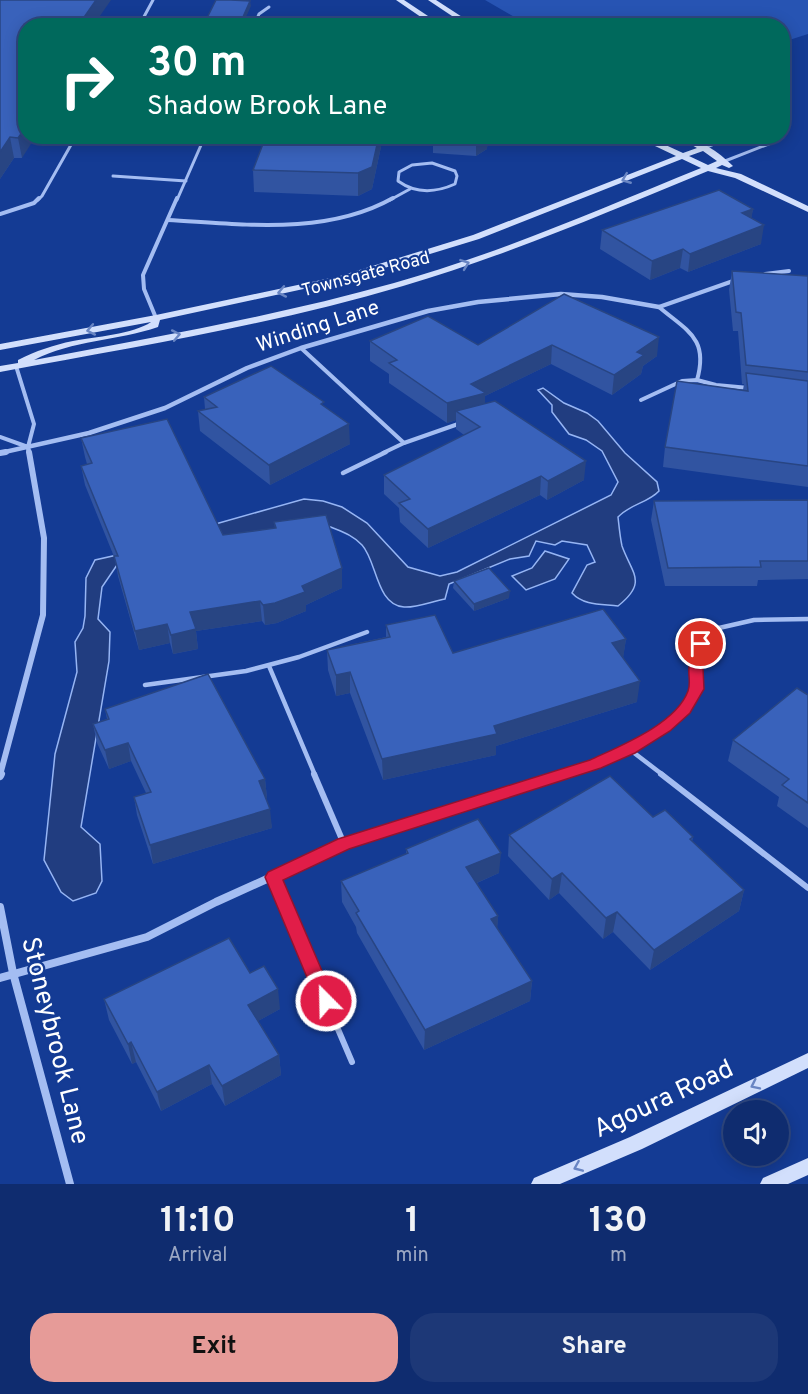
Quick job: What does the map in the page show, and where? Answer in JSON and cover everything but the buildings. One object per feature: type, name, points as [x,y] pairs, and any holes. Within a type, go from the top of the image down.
[{"type":"street","points":[[399,0],[427,18]]},
{"type":"street","points":[[430,0],[460,18]]},
{"type":"street","points":[[655,144],[708,168],[738,176],[808,209]]},
{"type":"street","points":[[696,144],[725,161],[738,176]]},
{"type":"street","name":"Townsgate Road","points":[[0,347],[299,289],[426,254],[531,217],[704,148]]},
{"type":"street","name":"Townsgate Road","points":[[0,369],[235,324],[389,287],[544,236],[725,161]]},
{"type":"street","name":"Winding Lane","points":[[0,453],[89,434],[165,408],[247,368],[301,348],[428,311],[478,302],[561,294],[602,297],[659,307]]},
{"type":"street","points":[[16,366],[37,352],[139,332],[155,325],[156,318]]},
{"type":"street","points":[[0,776],[43,615],[44,538],[28,447]]},
{"type":"street","points":[[0,978],[147,937],[216,902],[344,844],[595,764],[629,748],[665,727],[685,709],[696,689],[696,668],[701,644]]},
{"type":"street","name":"Stoneybrook Lane","points":[[0,908],[13,973],[70,1184]]},
{"type":"street","name":"Agoura Road","points":[[540,1184],[636,1143],[808,1060]]},
{"type":"street","points":[[769,1184],[808,1166]]},
{"type":"lane","points":[[143,18],[153,0]]},
{"type":"lane","points":[[257,18],[268,8]]},
{"type":"lane","points":[[0,214],[34,203],[42,196],[71,144]]},
{"type":"lane","points":[[156,318],[144,289],[143,275],[202,144]]},
{"type":"lane","points":[[704,148],[714,144]]},
{"type":"lane","points":[[725,161],[768,144]]},
{"type":"lane","points":[[168,220],[298,225],[358,213],[384,204],[410,189],[438,190],[455,184],[457,176],[455,171],[441,165],[412,165],[399,172],[397,176],[403,185],[410,189]]},
{"type":"lane","points":[[113,176],[186,181]]},
{"type":"lane","points":[[760,275],[789,271]]},
{"type":"lane","points":[[697,380],[702,358],[700,346],[691,334],[659,307],[714,286],[741,279]]},
{"type":"lane","points":[[301,348],[404,442]]},
{"type":"lane","points":[[0,437],[28,447],[34,424],[16,366]]},
{"type":"lane","points":[[641,400],[682,381],[697,380],[716,385],[759,389]]},
{"type":"lane","points":[[343,473],[404,442],[472,421]]},
{"type":"lane","points":[[701,644],[719,628],[754,620],[808,620]]},
{"type":"lane","points":[[145,685],[228,675],[269,666],[325,649],[367,632]]},
{"type":"lane","points":[[269,666],[344,844]]},
{"type":"lane","points":[[629,748],[808,888]]},
{"type":"lane","points":[[273,877],[352,1062]]},
{"type":"shaded area","points":[[485,0],[808,0],[808,34],[790,40],[790,18],[516,18]]},
{"type":"shaded area","points":[[543,388],[564,403],[587,413],[598,421],[625,453],[657,482],[659,491],[655,495],[618,517],[622,546],[635,578],[633,590],[627,598],[618,606],[594,604],[577,597],[572,593],[587,565],[595,562],[587,545],[562,541],[555,545],[536,541],[529,556],[510,559],[449,584],[445,599],[404,607],[388,599],[382,591],[362,545],[350,535],[326,525],[117,565],[102,587],[98,619],[110,632],[109,661],[81,827],[100,844],[102,881],[96,893],[73,901],[61,892],[44,860],[55,754],[77,672],[75,642],[83,628],[86,578],[95,560],[144,549],[219,523],[304,499],[323,501],[342,507],[367,523],[408,567],[440,576],[457,572],[611,495],[618,482],[602,451],[586,440],[569,434],[552,412],[552,405],[538,390]]},
{"type":"shaded area","points":[[545,551],[569,559],[555,579],[526,590],[512,576],[532,568]]},
{"type":"route","points":[[326,1001],[273,877],[344,844],[595,764],[629,748],[665,727],[685,709],[696,689],[696,668],[701,644]]}]
